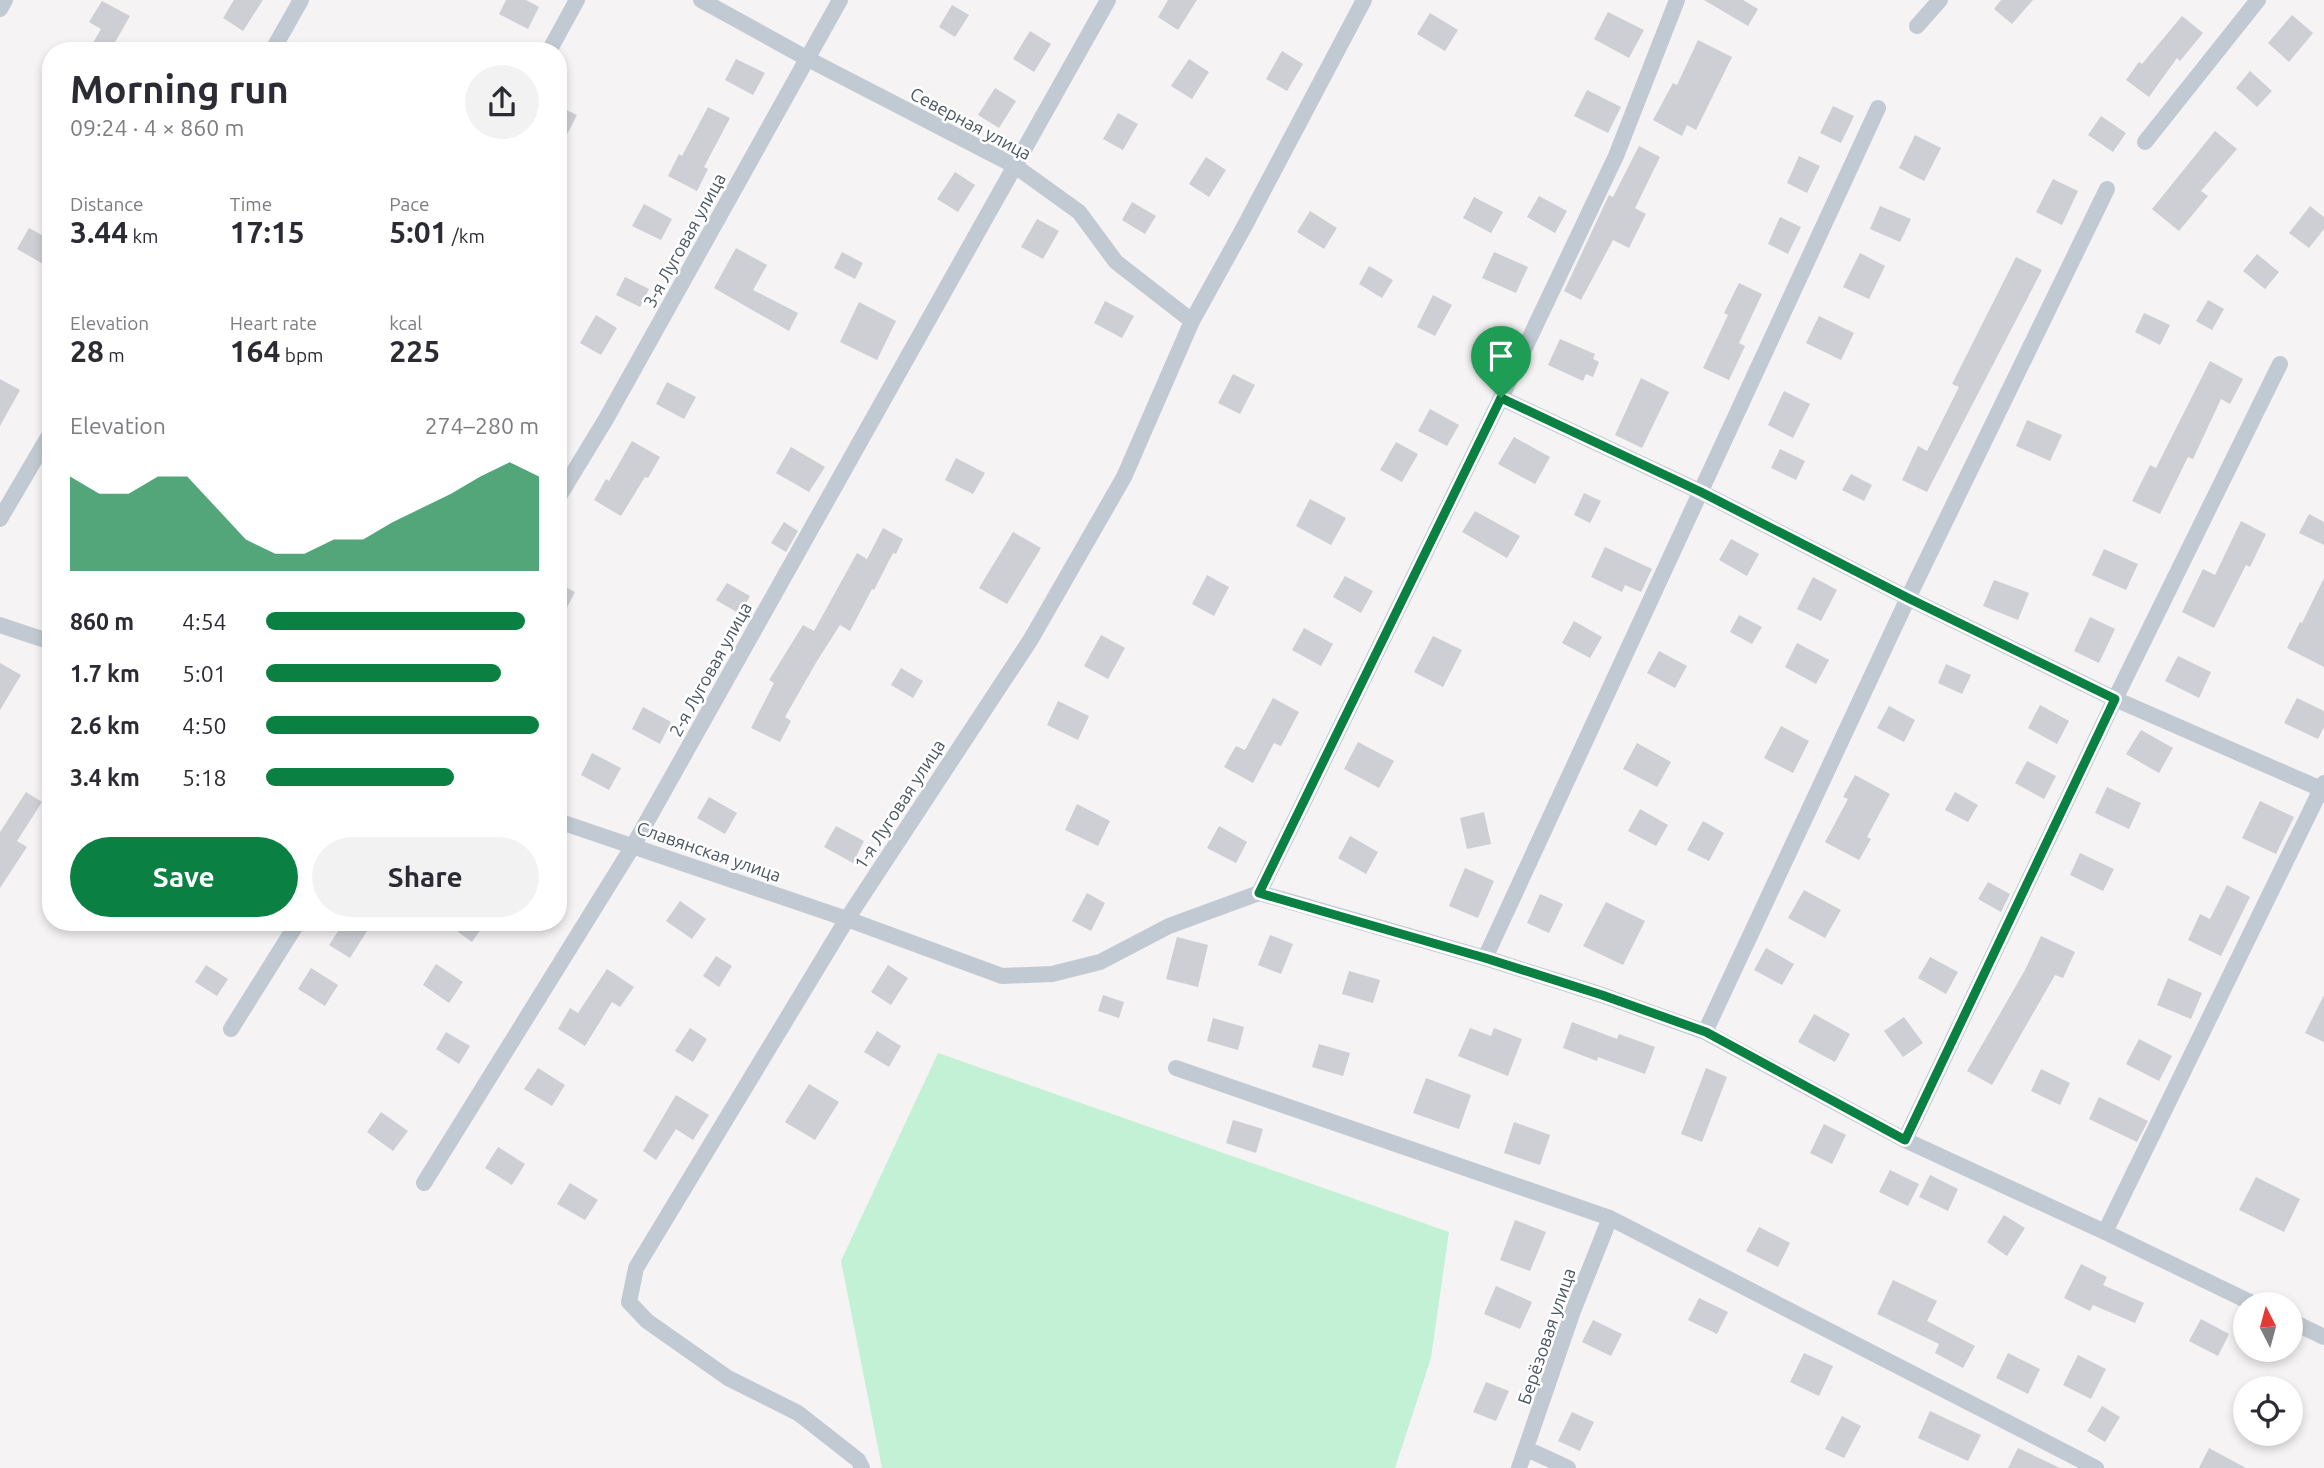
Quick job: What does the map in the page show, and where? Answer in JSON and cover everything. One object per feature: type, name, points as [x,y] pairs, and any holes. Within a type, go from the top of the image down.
[{"type":"street","points":[[0,9],[5,0]]},
{"type":"street","points":[[277,42],[301,0]]},
{"type":"street","points":[[554,42],[577,0]]},
{"type":"street","name":"Северная улица","points":[[701,0],[808,59],[1015,166],[1079,212],[1116,262],[1192,321]]},
{"type":"street","name":"3-я Луговая улица","points":[[567,483],[606,419],[841,0]]},
{"type":"street","name":"2-я Луговая улица","points":[[424,1183],[633,846],[1108,0]]},
{"type":"street","name":"1-я Луговая улица","points":[[862,1468],[858,1460],[798,1413],[728,1378],[647,1321],[629,1303],[636,1268],[847,919],[1031,639],[1124,477],[1192,321],[1363,0]]},
{"type":"street","points":[[1677,0],[1616,156],[1259,893],[1485,958],[1706,1032],[1905,1140],[2233,1294]]},
{"type":"street","points":[[1917,26],[1940,0]]},
{"type":"street","points":[[2145,142],[2258,0]]},
{"type":"street","points":[[1485,958],[1878,108]]},
{"type":"street","points":[[1706,1032],[1908,598],[2107,188]]},
{"type":"street","points":[[1905,1140],[2115,699],[2280,364]]},
{"type":"street","points":[[1501,398],[1701,492],[1908,598],[2115,699],[2323,786],[2105,1232]]},
{"type":"street","points":[[0,519],[42,447]]},
{"type":"street","points":[[0,625],[42,639]]},
{"type":"street","name":"Славянская улица","points":[[567,824],[847,919],[1002,976],[1052,974],[1100,962],[1169,926],[1259,893]]},
{"type":"street","points":[[231,1029],[292,931]]},
{"type":"street","points":[[1176,1068],[1610,1218],[2096,1468]]},
{"type":"street","name":"Берёзовая улица","points":[[1519,1468],[1573,1311],[1610,1218]]},
{"type":"street","points":[[2303,1327],[2324,1337]]},
{"type":"street","points":[[1527,1449],[1568,1468]]},
{"type":"green space","points":[[938,1053],[1449,1232],[1431,1358],[1395,1468],[882,1468],[841,1261]]},
{"type":"building","points":[[234,0],[263,0],[243,31],[223,18]]},
{"type":"building","points":[[506,0],[526,0],[539,7],[528,29],[499,14]]},
{"type":"building","points":[[1168,0],[1197,0],[1178,30],[1158,17]]},
{"type":"building","points":[[1704,0],[1743,0],[1758,9],[1748,26]]},
{"type":"building","points":[[2001,0],[2033,0],[2012,24],[1994,9]]},
{"type":"building","points":[[102,1],[130,16],[115,42],[93,42],[101,29],[89,22]]},
{"type":"building","points":[[952,5],[969,15],[955,37],[939,27]]},
{"type":"building","points":[[1608,12],[1644,30],[1629,58],[1594,39]]},
{"type":"building","points":[[1430,13],[1458,30],[1445,51],[1417,34]]},
{"type":"building","points":[[2292,15],[2313,33],[2289,62],[2268,43]]},
{"type":"building","points":[[2182,16],[2203,33],[2180,61],[2177,58],[2149,97],[2126,80]]},
{"type":"building","points":[[1030,31],[1051,44],[1034,72],[1013,59]]},
{"type":"building","points":[[1698,40],[1732,57],[1696,130],[1687,125],[1682,136],[1653,120],[1673,83],[1677,85]]},
{"type":"building","points":[[1282,51],[1303,64],[1287,91],[1266,79]]},
{"type":"building","points":[[736,59],[765,73],[753,95],[725,80]]},
{"type":"building","points":[[1189,59],[1209,72],[1192,99],[1171,86]]},
{"type":"building","points":[[2250,71],[2272,91],[2257,107],[2236,88]]},
{"type":"building","points":[[995,88],[1016,101],[999,128],[978,115]]},
{"type":"building","points":[[1587,90],[1621,107],[1608,133],[1574,116]]},
{"type":"building","points":[[1833,106],[1854,116],[1841,143],[1820,133]]},
{"type":"building","points":[[708,107],[730,118],[704,167],[708,169],[697,191],[668,176]]},
{"type":"building","points":[[567,110],[577,115],[567,134]]},
{"type":"building","points":[[1118,113],[1138,124],[1123,150],[1103,139]]},
{"type":"building","points":[[2101,116],[2126,133],[2113,152],[2088,135]]},
{"type":"building","points":[[2215,131],[2237,149],[2201,191],[2208,196],[2179,231],[2152,209]]},
{"type":"building","points":[[1915,135],[1941,148],[1924,181],[1899,168]]},
{"type":"building","points":[[1639,146],[1660,157],[1635,208],[1646,214],[1629,248],[1613,240],[1581,300],[1564,291],[1609,195],[1613,197]]},
{"type":"building","points":[[1799,156],[1820,166],[1807,193],[1787,183]]},
{"type":"building","points":[[1206,157],[1226,170],[1209,197],[1189,184]]},
{"type":"building","points":[[955,172],[975,185],[958,212],[937,199]]},
{"type":"building","points":[[2053,179],[2078,191],[2062,225],[2036,212]]},
{"type":"building","points":[[1539,196],[1567,211],[1555,233],[1527,217]]},
{"type":"building","points":[[1474,197],[1503,212],[1491,233],[1463,218]]},
{"type":"building","points":[[1132,202],[1156,216],[1145,234],[1122,220]]},
{"type":"building","points":[[644,204],[672,219],[661,240],[632,226]]},
{"type":"building","points":[[1880,206],[1911,219],[1900,242],[1870,229]]},
{"type":"building","points":[[2310,206],[2324,217],[2324,229],[2309,248],[2289,233]]},
{"type":"building","points":[[1310,211],[1337,228],[1324,249],[1297,232]]},
{"type":"building","points":[[1780,217],[1801,227],[1788,254],[1768,244]]},
{"type":"building","points":[[1037,219],[1059,231],[1043,259],[1021,247]]},
{"type":"building","points":[[29,228],[42,235],[42,263],[17,249]]},
{"type":"building","points":[[736,248],[767,265],[753,290],[798,313],[789,331],[714,288]]},
{"type":"building","points":[[842,252],[863,263],[855,279],[834,268]]},
{"type":"building","points":[[1494,252],[1528,267],[1516,293],[1482,278]]},
{"type":"building","points":[[1860,253],[1885,266],[1869,299],[1843,287]]},
{"type":"building","points":[[2257,254],[2279,272],[2265,289],[2243,271]]},
{"type":"building","points":[[2016,257],[2042,270],[1927,492],[1902,480],[1918,446],[1927,451],[1959,387],[1952,384]]},
{"type":"building","points":[[1369,266],[1393,280],[1382,298],[1359,284]]},
{"type":"building","points":[[625,277],[649,289],[640,307],[616,295]]},
{"type":"building","points":[[1739,283],[1762,294],[1739,343],[1745,346],[1729,380],[1703,368],[1728,315],[1724,313]]},
{"type":"building","points":[[1433,295],[1452,305],[1435,336],[1417,327]]},
{"type":"building","points":[[2208,300],[2224,309],[2212,330],[2196,321]]},
{"type":"building","points":[[1105,301],[1134,316],[1122,338],[1094,323]]},
{"type":"building","points":[[859,302],[896,321],[877,360],[840,342]]},
{"type":"building","points":[[2144,313],[2170,325],[2160,345],[2135,332]]},
{"type":"building","points":[[596,315],[617,328],[601,355],[580,343]]},
{"type":"building","points":[[1819,316],[1854,333],[1841,360],[1806,343]]},
{"type":"building","points":[[1560,339],[1595,354],[1593,359],[1599,362],[1593,377],[1586,374],[1583,381],[1548,365]]},
{"type":"building","points":[[2210,361],[2243,379],[2230,404],[2221,399],[2193,459],[2188,457],[2160,514],[2132,501],[2150,465],[2156,468]]},
{"type":"building","points":[[1233,374],[1255,385],[1240,414],[1218,403]]},
{"type":"building","points":[[1641,378],[1669,392],[1642,448],[1615,435]]},
{"type":"building","points":[[0,379],[20,390],[0,426]]},
{"type":"building","points":[[667,382],[696,397],[684,419],[656,404]]},
{"type":"building","points":[[1784,391],[1810,404],[1793,438],[1768,425]]},
{"type":"building","points":[[1430,409],[1459,425],[1447,446],[1418,431]]},
{"type":"building","points":[[2027,420],[2062,435],[2050,461],[2016,446]]},
{"type":"building","points":[[1514,437],[1550,457],[1535,484],[1498,464]]},
{"type":"building","points":[[632,441],[660,457],[621,516],[594,500],[606,479],[609,481]]},
{"type":"building","points":[[1396,442],[1418,454],[1402,482],[1380,470]]},
{"type":"building","points":[[791,447],[825,467],[809,492],[776,473]]},
{"type":"building","points":[[1780,449],[1805,461],[1796,480],[1771,468]]},
{"type":"building","points":[[956,458],[985,473],[973,494],[945,480]]},
{"type":"building","points":[[1851,474],[1872,485],[1864,501],[1842,490]]},
{"type":"building","points":[[1584,493],[1601,501],[1590,523],[1574,515]]},
{"type":"building","points":[[1310,499],[1346,518],[1331,545],[1296,526]]},
{"type":"building","points":[[1475,511],[1520,536],[1507,558],[1462,532]]},
{"type":"building","points":[[2309,514],[2324,522],[2324,545],[2299,533]]},
{"type":"building","points":[[2241,521],[2266,534],[2250,567],[2246,565],[2214,628],[2182,612],[2203,569],[2215,575]]},
{"type":"building","points":[[784,522],[798,531],[786,552],[771,543]]},
{"type":"building","points":[[883,528],[903,539],[896,554],[893,553],[850,631],[840,625],[817,661],[785,717],[791,721],[780,742],[751,728],[774,683],[769,680],[803,625],[814,631],[857,553],[867,559]]},
{"type":"building","points":[[1013,532],[1041,548],[1007,604],[979,588]]},
{"type":"building","points":[[1731,539],[1759,554],[1747,576],[1719,560]]},
{"type":"building","points":[[1605,547],[1652,569],[1641,592],[1625,585],[1622,592],[1591,577]]},
{"type":"building","points":[[2104,549],[2138,564],[2126,590],[2092,575]]},
{"type":"building","points":[[1207,575],[1229,587],[1214,616],[1192,604]]},
{"type":"building","points":[[1345,576],[1373,591],[1361,613],[1333,597]]},
{"type":"building","points":[[1813,577],[1837,590],[1821,621],[1797,609]]},
{"type":"building","points":[[2324,578],[2324,667],[2287,648]]},
{"type":"building","points":[[1994,580],[2029,593],[2018,620],[1983,606]]},
{"type":"building","points":[[727,583],[750,596],[740,614],[716,600]]},
{"type":"building","points":[[567,588],[575,592],[567,608]]},
{"type":"building","points":[[1739,615],[1762,627],[1752,644],[1730,632]]},
{"type":"building","points":[[2090,617],[2115,629],[2099,663],[2074,651]]},
{"type":"building","points":[[1574,621],[1602,637],[1590,658],[1562,643]]},
{"type":"building","points":[[1304,628],[1333,644],[1321,666],[1292,650]]},
{"type":"building","points":[[1101,635],[1125,648],[1108,679],[1084,666]]},
{"type":"building","points":[[1433,636],[1462,650],[1443,687],[1414,672]]},
{"type":"building","points":[[1797,643],[1829,660],[1816,684],[1785,667]]},
{"type":"building","points":[[1659,651],[1687,666],[1675,688],[1647,673]]},
{"type":"building","points":[[2178,656],[2211,672],[2199,698],[2165,681]]},
{"type":"building","points":[[0,663],[21,675],[0,710]]},
{"type":"building","points":[[1946,664],[1971,675],[1962,694],[1938,683]]},
{"type":"building","points":[[901,668],[923,681],[913,698],[891,685]]},
{"type":"building","points":[[1273,698],[1299,712],[1281,746],[1274,743],[1253,783],[1224,767],[1236,746],[1245,750]]},
{"type":"building","points":[[2297,698],[2324,711],[2324,727],[2318,739],[2284,723]]},
{"type":"building","points":[[1058,701],[1089,716],[1078,740],[1047,725]]},
{"type":"building","points":[[2040,705],[2069,721],[2057,744],[2028,728]]},
{"type":"building","points":[[1889,706],[1915,720],[1904,742],[1877,728]]},
{"type":"building","points":[[643,707],[671,722],[660,744],[632,729]]},
{"type":"building","points":[[1781,726],[1809,741],[1793,773],[1764,758]]},
{"type":"building","points":[[2141,730],[2173,748],[2159,773],[2126,754]]},
{"type":"building","points":[[1358,742],[1394,761],[1379,788],[1344,769]]},
{"type":"building","points":[[1637,743],[1671,762],[1657,787],[1623,769]]},
{"type":"building","points":[[592,753],[621,768],[609,790],[581,775]]},
{"type":"building","points":[[2027,761],[2056,776],[2044,799],[2015,783]]},
{"type":"building","points":[[1855,775],[1890,794],[1867,837],[1871,839],[1859,860],[1825,842],[1848,799],[1843,797]]},
{"type":"building","points":[[2107,787],[2141,803],[2129,829],[2095,813]]},
{"type":"building","points":[[26,792],[42,802],[17,841],[27,847],[0,888],[0,832]]},
{"type":"building","points":[[1955,792],[1978,805],[1968,822],[1945,810]]},
{"type":"building","points":[[709,797],[737,813],[725,834],[697,818]]},
{"type":"building","points":[[2260,801],[2294,817],[2276,854],[2242,838]]},
{"type":"building","points":[[1077,804],[1110,821],[1098,846],[1065,830]]},
{"type":"building","points":[[1640,809],[1668,825],[1656,846],[1628,831]]},
{"type":"building","points":[[1484,812],[1491,844],[1467,849],[1460,818]]},
{"type":"building","points":[[1703,821],[1724,833],[1709,861],[1687,850]]},
{"type":"building","points":[[836,826],[864,841],[853,863],[824,847]]},
{"type":"building","points":[[1219,826],[1247,842],[1236,863],[1207,848]]},
{"type":"building","points":[[1350,836],[1378,852],[1366,874],[1338,858]]},
{"type":"building","points":[[2080,853],[2114,869],[2103,891],[2070,875]]},
{"type":"building","points":[[1465,868],[1494,881],[1478,918],[1449,906]]},
{"type":"building","points":[[1988,882],[2010,894],[2001,912],[1978,899]]},
{"type":"building","points":[[2227,885],[2250,897],[2221,956],[2188,940],[2200,914],[2210,919]]},
{"type":"building","points":[[1804,890],[1841,910],[1825,938],[1788,918]]},
{"type":"building","points":[[1087,893],[1105,903],[1091,931],[1072,921]]},
{"type":"building","points":[[1540,894],[1563,904],[1549,933],[1527,923]]},
{"type":"building","points":[[680,901],[706,919],[692,939],[666,921]]},
{"type":"building","points":[[1606,902],[1645,921],[1623,965],[1583,946]]},
{"type":"building","points":[[338,931],[367,931],[350,958],[329,945]]},
{"type":"building","points":[[459,931],[480,931],[472,942]]},
{"type":"building","points":[[1270,935],[1293,944],[1281,974],[1258,965]]},
{"type":"building","points":[[2041,936],[2075,952],[2063,978],[2055,975],[1992,1085],[1967,1071],[2025,970]]},
{"type":"building","points":[[1177,937],[1208,945],[1198,987],[1166,979]]},
{"type":"building","points":[[1766,948],[1794,964],[1782,985],[1754,970]]},
{"type":"building","points":[[716,956],[732,966],[719,987],[703,976]]},
{"type":"building","points":[[1930,957],[1958,972],[1946,994],[1918,978]]},
{"type":"building","points":[[436,964],[463,982],[449,1003],[423,985]]},
{"type":"building","points":[[206,965],[228,979],[217,996],[195,982]]},
{"type":"building","points":[[888,965],[908,978],[891,1005],[871,992]]},
{"type":"building","points":[[311,968],[338,985],[325,1006],[298,989]]},
{"type":"building","points":[[607,969],[634,987],[620,1007],[612,1002],[585,1046],[558,1029],[570,1008],[578,1013]]},
{"type":"building","points":[[1349,971],[1380,980],[1373,1003],[1342,994]]},
{"type":"building","points":[[2168,978],[2202,993],[2191,1019],[2157,1005]]},
{"type":"building","points":[[1103,995],[1124,1002],[1119,1018],[1098,1011]]},
{"type":"building","points":[[2324,995],[2324,1042],[2305,1033]]},
{"type":"building","points":[[1814,1014],[1850,1034],[1835,1062],[1798,1042]]},
{"type":"building","points":[[1904,1017],[1923,1043],[1903,1057],[1884,1031]]},
{"type":"building","points":[[1213,1018],[1244,1027],[1238,1050],[1207,1041]]},
{"type":"building","points":[[1572,1022],[1617,1039],[1619,1034],[1655,1047],[1645,1074],[1598,1057],[1597,1061],[1563,1048]]},
{"type":"building","points":[[690,1028],[707,1039],[693,1062],[675,1051]]},
{"type":"building","points":[[1470,1028],[1491,1036],[1494,1028],[1522,1039],[1508,1076],[1458,1056]]},
{"type":"building","points":[[877,1031],[901,1046],[889,1067],[864,1052]]},
{"type":"building","points":[[446,1032],[470,1046],[459,1064],[436,1049]]},
{"type":"building","points":[[2139,1039],[2172,1056],[2159,1081],[2126,1064]]},
{"type":"building","points":[[1319,1044],[1350,1053],[1343,1076],[1312,1067]]},
{"type":"building","points":[[538,1068],[565,1085],[552,1106],[524,1089]]},
{"type":"building","points":[[1706,1068],[1727,1077],[1702,1142],[1681,1134]]},
{"type":"building","points":[[2041,1069],[2070,1083],[2060,1105],[2031,1091]]},
{"type":"building","points":[[1426,1078],[1471,1095],[1459,1129],[1413,1113]]},
{"type":"building","points":[[809,1084],[839,1102],[815,1140],[785,1122]]},
{"type":"building","points":[[676,1095],[709,1115],[693,1140],[676,1129],[656,1160],[643,1151]]},
{"type":"building","points":[[2099,1097],[2148,1121],[2137,1142],[2089,1119]]},
{"type":"building","points":[[381,1112],[408,1131],[393,1151],[367,1132]]},
{"type":"building","points":[[1233,1120],[1263,1129],[1256,1153],[1226,1143]]},
{"type":"building","points":[[1514,1122],[1550,1135],[1540,1165],[1504,1153]]},
{"type":"building","points":[[1824,1124],[1846,1135],[1832,1164],[1810,1153]]},
{"type":"building","points":[[498,1147],[525,1164],[512,1185],[485,1168]]},
{"type":"building","points":[[1890,1170],[1919,1184],[1908,1206],[1879,1192]]},
{"type":"building","points":[[1930,1175],[1958,1189],[1948,1211],[1919,1197]]},
{"type":"building","points":[[2256,1177],[2300,1199],[2284,1232],[2239,1210]]},
{"type":"building","points":[[570,1183],[598,1200],[585,1220],[557,1204]]},
{"type":"building","points":[[2004,1215],[2025,1228],[2007,1256],[1987,1242]]},
{"type":"building","points":[[1515,1220],[1546,1232],[1530,1271],[1500,1260]]},
{"type":"building","points":[[1759,1227],[1790,1243],[1778,1267],[1746,1251]]},
{"type":"building","points":[[2081,1264],[2107,1277],[2103,1285],[2144,1303],[2135,1323],[2093,1305],[2090,1311],[2064,1298]]},
{"type":"building","points":[[1893,1280],[1937,1301],[1927,1321],[1975,1346],[1963,1368],[1935,1353],[1939,1344],[1877,1314]]},
{"type":"building","points":[[1496,1286],[1532,1302],[1520,1329],[1484,1314]]},
{"type":"building","points":[[1699,1298],[1728,1312],[1717,1334],[1688,1320]]},
{"type":"building","points":[[2201,1319],[2229,1334],[2218,1356],[2189,1341]]},
{"type":"building","points":[[1593,1320],[1622,1334],[1611,1356],[1582,1342]]},
{"type":"building","points":[[1804,1353],[1833,1366],[1819,1396],[1790,1382]]},
{"type":"building","points":[[2008,1353],[2040,1369],[2028,1394],[1996,1378]]},
{"type":"building","points":[[2078,1355],[2106,1369],[2091,1399],[2063,1385]]},
{"type":"building","points":[[1486,1382],[1509,1391],[1496,1421],[1473,1412]]},
{"type":"building","points":[[2102,1406],[2120,1417],[2105,1442],[2087,1431]]},
{"type":"building","points":[[1930,1411],[1981,1435],[1968,1461],[1918,1438]]},
{"type":"building","points":[[1572,1412],[1594,1422],[1580,1451],[1558,1441]]},
{"type":"building","points":[[1842,1416],[1861,1426],[1844,1458],[1825,1449]]},
{"type":"building","points":[[2018,1448],[2060,1468],[2008,1468]]},
{"type":"building","points":[[2209,1448],[2246,1468],[2199,1468]]},
{"type":"route","points":[[1501,398],[1701,492],[1908,598],[2115,699],[1905,1140],[1706,1032],[1485,958],[1259,893],[1501,398]]}]
